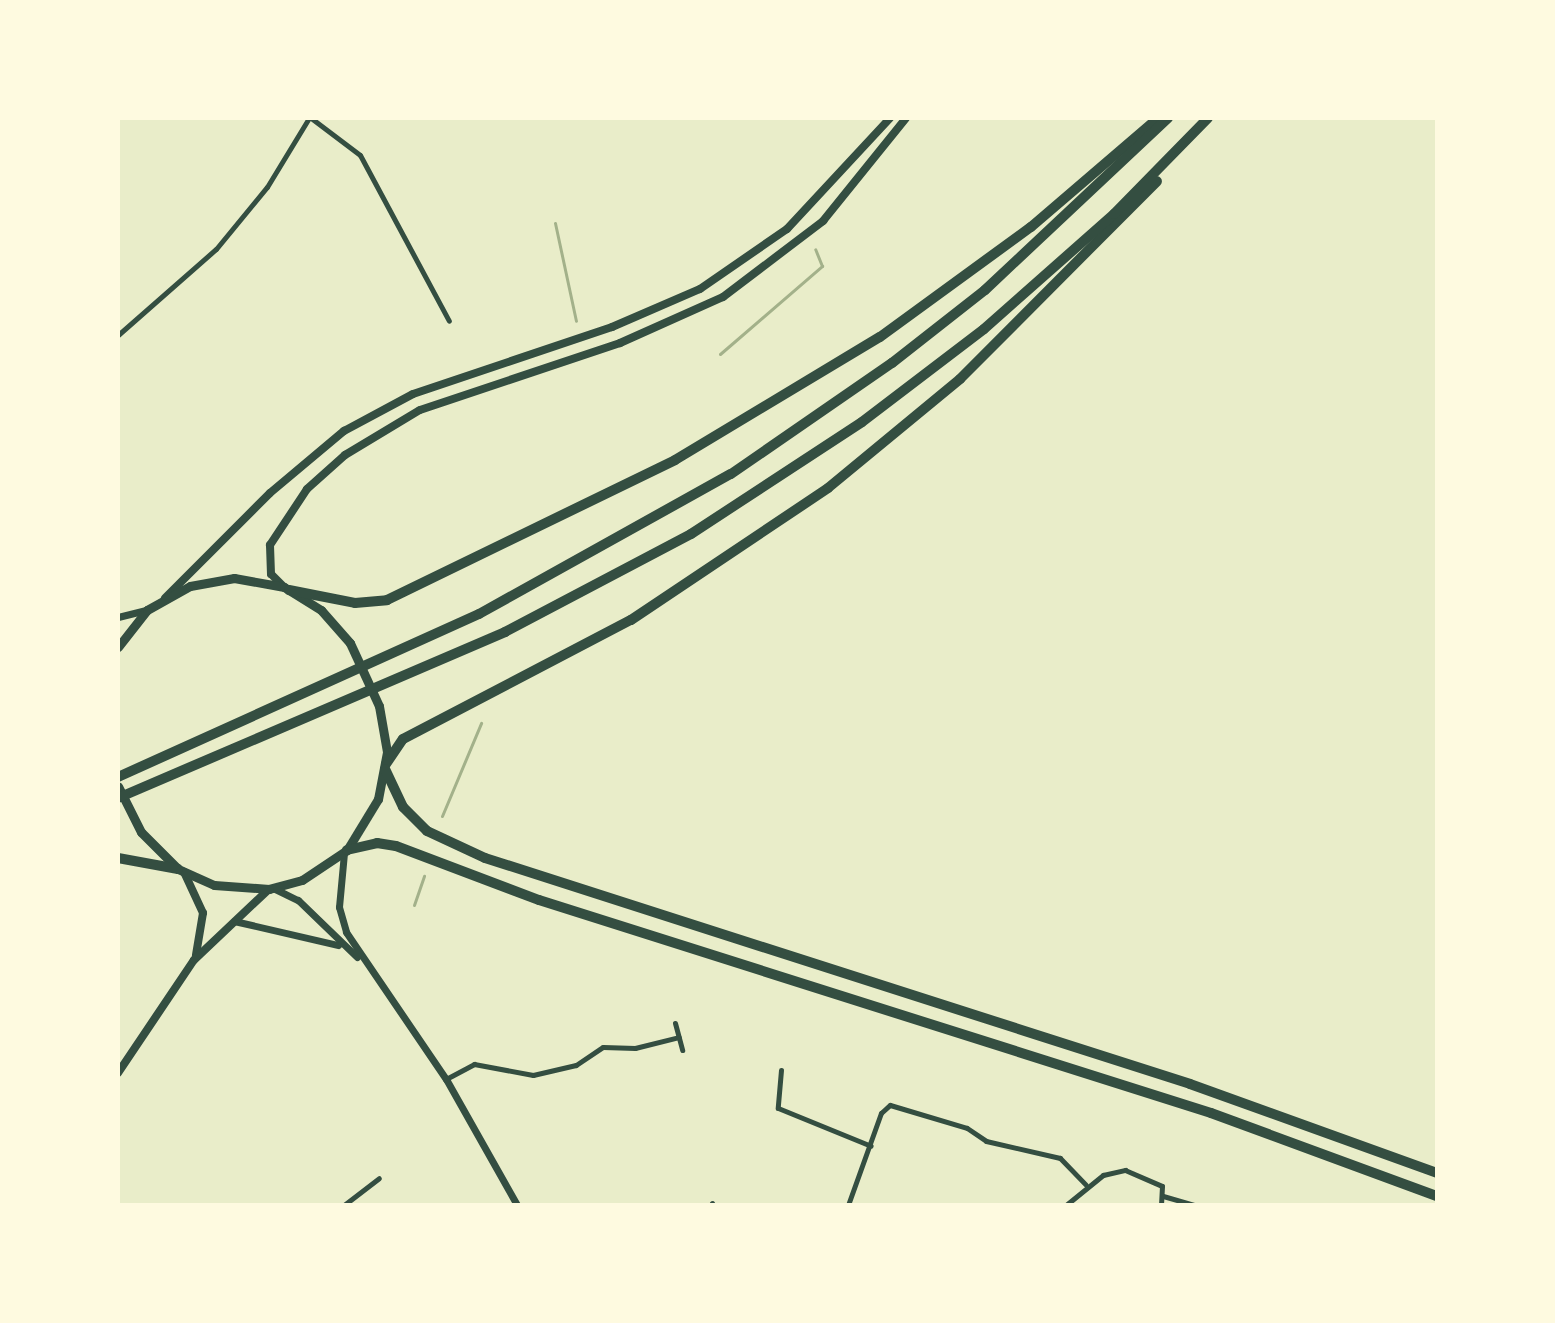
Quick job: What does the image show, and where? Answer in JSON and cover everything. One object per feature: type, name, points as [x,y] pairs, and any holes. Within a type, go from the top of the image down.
[{"type":"highway","points":[[118,647],[147,610],[164,599],[218,579],[287,588],[355,603],[387,600],[675,460],[903,321],[1031,227],[1158,118]]},
{"type":"highway","points":[[118,777],[404,651],[646,526],[808,425],[985,290],[1168,118]]},
{"type":"highway","points":[[118,798],[413,674],[590,589],[691,534],[862,422],[1048,274],[1208,118]]},
{"type":"highway","points":[[346,852],[372,813],[385,767],[403,739],[631,620],[828,488],[1019,324],[1215,118]]},
{"type":"highway","points":[[287,588],[321,610],[350,643],[379,706],[385,767],[403,807],[427,831],[485,858],[1190,1084],[1437,1173]]},
{"type":"highway","points":[[118,786],[141,832],[181,871]]},
{"type":"highway","points":[[118,858],[181,871],[231,888],[271,889],[302,880],[346,852],[377,843],[396,846],[539,900],[1211,1113],[1437,1196]]},
{"type":"main road","points":[[164,599],[270,493],[344,431],[413,394],[612,327],[700,289],[787,229],[890,118]]},
{"type":"main road","points":[[287,588],[271,574],[270,545],[307,489],[345,455],[420,410],[620,343],[723,297],[823,221],[906,118]]},
{"type":"main road","points":[[118,617],[147,610]]},
{"type":"main road","points":[[346,852],[339,907],[361,960],[446,1079],[517,1205]]},
{"type":"main road","points":[[181,871],[203,913],[194,960]]},
{"type":"main road","points":[[118,1073],[194,960],[231,922],[271,889],[306,907],[340,946],[361,960]]},
{"type":"main road","points":[[231,922],[340,946]]},
{"type":"street","points":[[118,335],[216,249],[267,187],[310,118],[360,155],[449,321]]},
{"type":"street","points":[[675,1023],[682,1050]]},
{"type":"street","points":[[446,1079],[474,1064],[533,1075],[576,1065],[603,1047],[635,1048],[679,1037]]},
{"type":"street","points":[[781,1070],[775,1099],[786,1115],[871,1146]]},
{"type":"street","points":[[852,1204],[884,1107],[897,1106],[967,1128],[986,1141],[1060,1158],[1086,1185]]},
{"type":"street","points":[[1066,1205],[1086,1185],[1110,1171],[1125,1170],[1157,1182],[1163,1196],[1161,1205]]},
{"type":"street","points":[[344,1205],[379,1178]]},
{"type":"street","points":[[1163,1196],[1195,1205]]},
{"type":"waterway","points":[[555,223],[576,321]]},
{"type":"waterway","points":[[720,354],[822,266],[815,249]]},
{"type":"waterway","points":[[442,816],[481,723]]},
{"type":"waterway","points":[[414,905],[424,876]]}]
